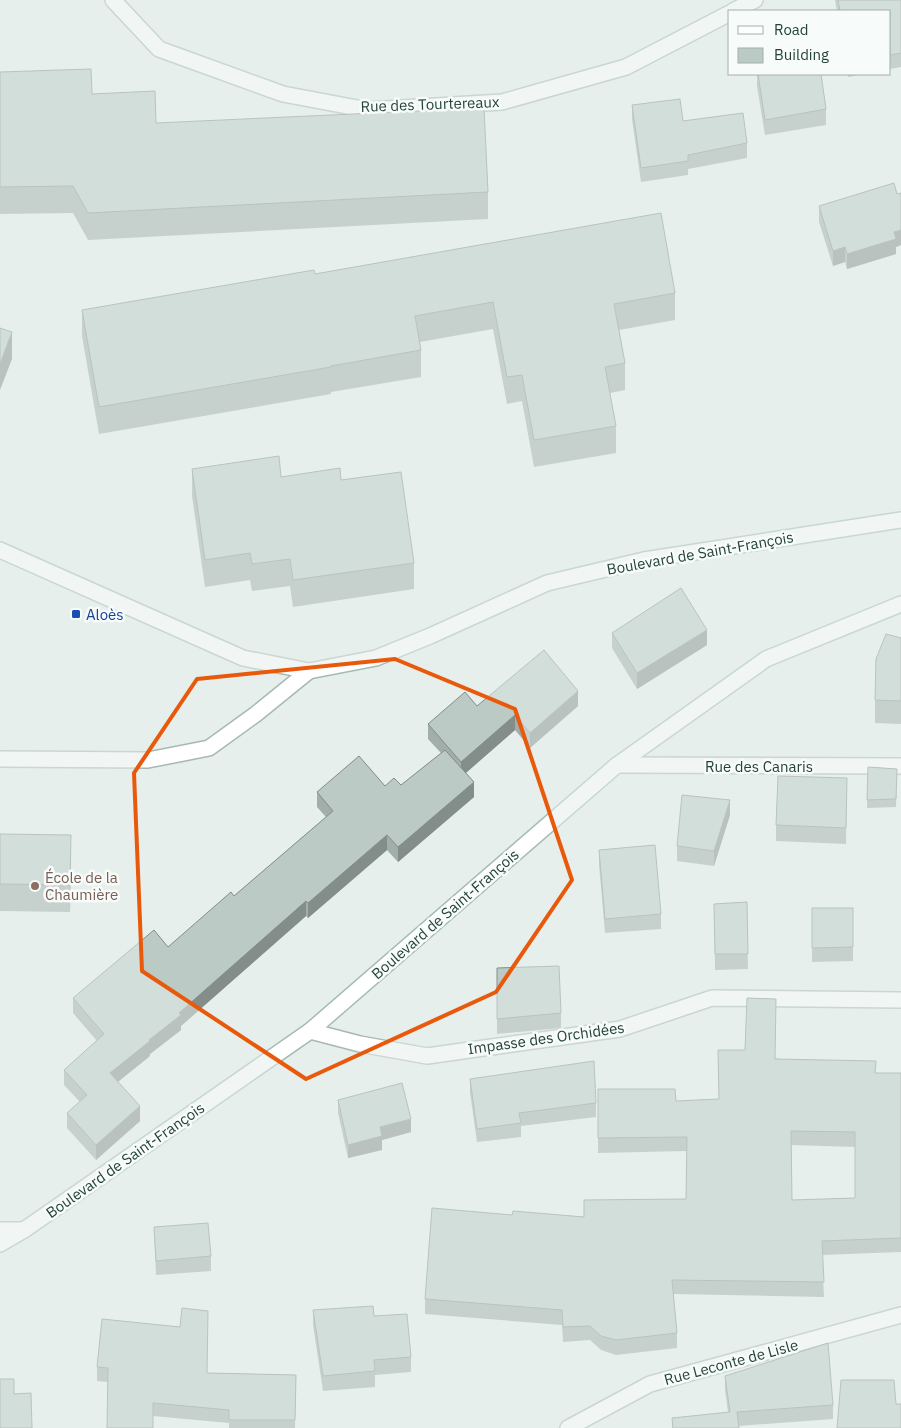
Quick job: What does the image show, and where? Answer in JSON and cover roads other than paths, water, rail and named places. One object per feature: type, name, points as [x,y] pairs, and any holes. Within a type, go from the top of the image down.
[{"type":"street","name":"Rue des Tourtereaux","points":[[113,0],[159,49],[282,94],[368,110],[502,102],[626,67],[728,14]]},
{"type":"street","name":"Rue des Tourtereaux","points":[[735,10],[755,0]]},
{"type":"street","name":"Boulevard de Saint-François","points":[[0,550],[243,658],[309,671],[376,658],[547,584],[644,560],[901,520]]},
{"type":"street","name":"Boulevard de Saint-François","points":[[0,1244],[24,1230],[310,1031],[617,765],[766,659],[901,604]]},
{"type":"street","points":[[0,759],[148,760],[209,748],[256,714],[309,671]]},
{"type":"street","name":"Rue des Canaris","points":[[617,765],[901,766]]},
{"type":"street","name":"Impasse des Orchidées","points":[[310,1031],[360,1044],[427,1056],[620,1030],[712,998],[901,1000]]},
{"type":"street","points":[[0,1230],[24,1230]]},
{"type":"street","name":"Rue Leconte de Lisle","points":[[568,1428],[650,1384],[901,1315]]},
{"type":"place","name":"Aloès","points":[[76,614]]},
{"type":"place","name":"École de la Chaumière","points":[[35,886]]}]
